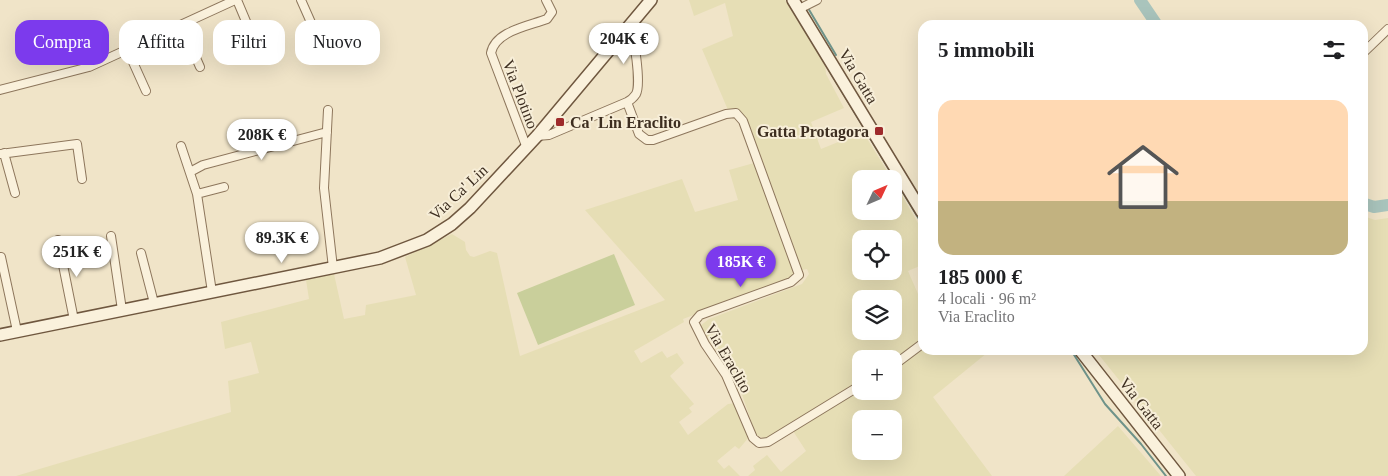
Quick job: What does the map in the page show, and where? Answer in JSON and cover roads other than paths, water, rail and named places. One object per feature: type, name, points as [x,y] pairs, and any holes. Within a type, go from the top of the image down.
[{"type":"street","points":[[194,20],[236,0],[245,20]]},
{"type":"street","points":[[301,0],[310,20]]},
{"type":"street","name":"Via Plotino","points":[[533,140],[525,143],[491,53],[492,46],[498,38],[550,16],[552,7],[546,0]]},
{"type":"street","name":"Via Ca' Lin","points":[[0,335],[393,254],[435,235],[470,208],[533,140],[651,0]]},
{"type":"street","name":"Via Gatta","points":[[817,0],[800,5],[918,205]]},
{"type":"street","points":[[533,140],[627,102],[636,96],[638,86],[634,40],[628,27]]},
{"type":"street","points":[[1368,48],[1388,29]]},
{"type":"street","points":[[0,90],[89,67],[119,55]]},
{"type":"street","points":[[134,65],[146,91]]},
{"type":"street","name":"Via Eraclito","points":[[627,102],[639,134],[647,140],[653,140],[726,114],[736,114],[744,121],[799,275],[783,285],[700,315],[694,322],[705,344],[726,375],[753,438],[759,443],[768,442],[852,391]]},
{"type":"street","points":[[328,110],[324,188],[332,268]]},
{"type":"street","points":[[190,172],[203,165],[327,132]]},
{"type":"street","points":[[13,194],[2,153],[76,144],[82,179]]},
{"type":"street","points":[[181,146],[197,194],[212,292]]},
{"type":"street","points":[[197,194],[224,187]]},
{"type":"street","points":[[111,236],[122,310]]},
{"type":"street","points":[[58,240],[74,320]]},
{"type":"street","points":[[142,253],[154,303]]},
{"type":"street","points":[[1,257],[17,332]]},
{"type":"street","points":[[902,359],[918,347]]},
{"type":"street","name":"Via Gatta","points":[[1084,355],[1179,476]]},
{"type":"waterway","points":[[1140,0],[1154,20]]},
{"type":"waterway","points":[[808,8],[836,55]]},
{"type":"waterway","points":[[829,70],[918,217]]},
{"type":"waterway","points":[[1368,205],[1374,207],[1388,205]]},
{"type":"waterway","points":[[1074,355],[1105,404],[1141,444],[1166,476]]},
{"type":"place","name":"Ca' Lin Eraclito","points":[[560,122]]},
{"type":"place","name":"Gatta Protagora","points":[[879,131]]}]
